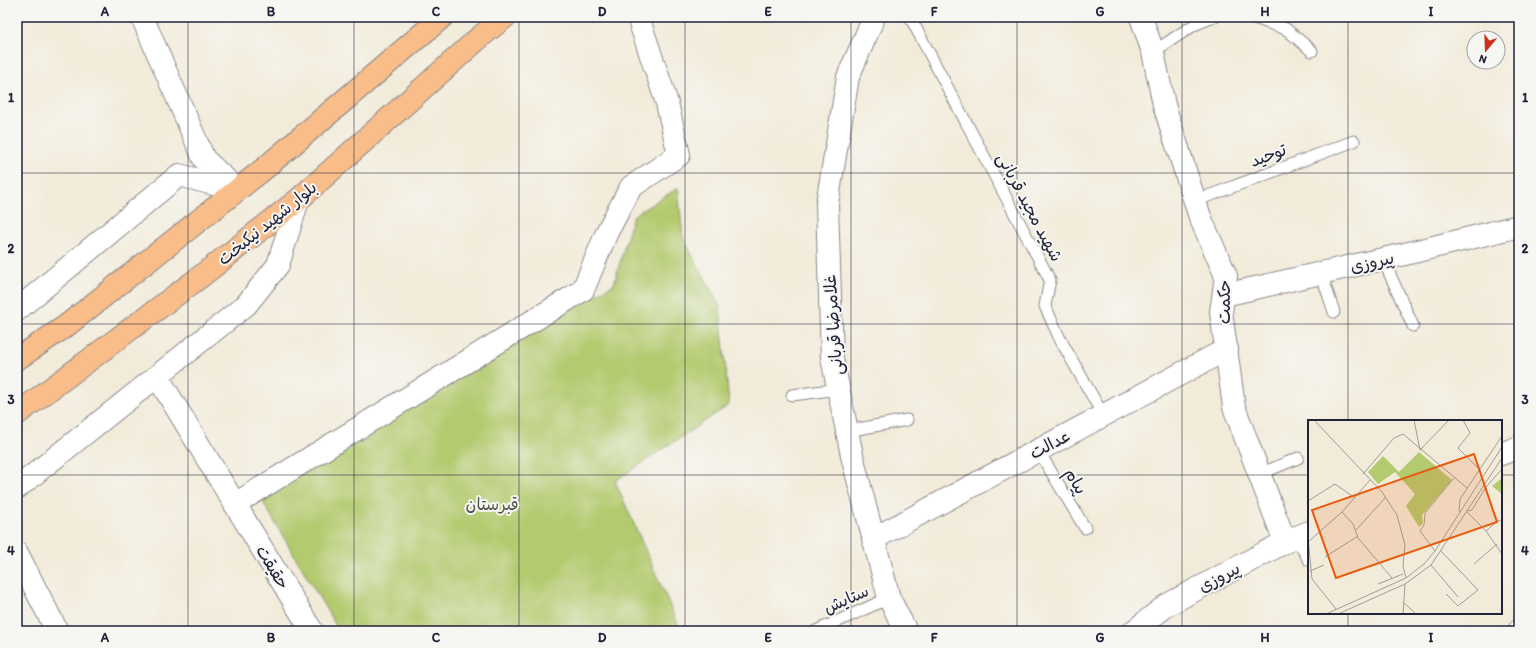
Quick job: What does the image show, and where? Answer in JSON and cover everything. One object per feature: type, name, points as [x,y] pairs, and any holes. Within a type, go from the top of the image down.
[{"type":"main road","points":[[17,359],[66,326],[237,190],[442,17]]},
{"type":"main road","name":"بلوار شهید نیکبخت","points":[[17,414],[298,200],[474,42],[505,17]]},
{"type":"street","points":[[142,17],[204,159],[237,190]]},
{"type":"street","points":[[234,504],[583,290],[608,232],[631,187],[679,155],[667,103],[638,17]]},
{"type":"street","name":"غلامرضا قربانی","points":[[874,17],[848,77],[827,204],[832,358],[847,431],[873,539],[889,598],[906,631]]},
{"type":"street","name":"حکمت","points":[[1141,17],[1153,52],[1164,105],[1200,217],[1226,276],[1221,312],[1234,407],[1260,474],[1297,538]]},
{"type":"street","points":[[17,310],[179,175],[237,190]]},
{"type":"street","points":[[17,488],[246,306],[278,265],[298,200]]},
{"type":"street","name":"پیروزی","points":[[1224,296],[1519,226]]},
{"type":"street","name":"عدالت","points":[[873,539],[1226,348]]},
{"type":"street","name":"حقیقت","points":[[157,376],[312,631]]},
{"type":"street","points":[[1502,454],[1519,447]]},
{"type":"street","name":"پیروزی","points":[[1140,629],[1167,605],[1297,538]]},
{"type":"street","points":[[17,553],[57,631]]},
{"type":"lane","name":"شهید مجید قربانی","points":[[910,17],[1050,280],[1045,306],[1060,339],[1103,415]]},
{"type":"lane","points":[[1153,52],[1194,25],[1214,17]]},
{"type":"lane","points":[[1252,17],[1286,28],[1312,51]]},
{"type":"lane","name":"توحید","points":[[1195,201],[1354,141]]},
{"type":"lane","points":[[1384,259],[1413,326]]},
{"type":"lane","points":[[1321,273],[1334,312]]},
{"type":"lane","points":[[792,395],[839,390]]},
{"type":"lane","points":[[847,431],[907,420]]},
{"type":"lane","name":"پیام","points":[[1038,450],[1085,528]]},
{"type":"lane","points":[[1260,474],[1298,458]]},
{"type":"lane","points":[[1297,538],[1308,558]]},
{"type":"lane","name":"ستایش","points":[[816,631],[889,598]]},
{"type":"lane","points":[[1513,631],[1515,627],[1519,625]]},
{"type":"green space","name":"قبرستان","points":[[678,188],[683,238],[720,307],[729,405],[615,481],[681,631],[339,631],[260,497],[614,284],[633,216]]}]
